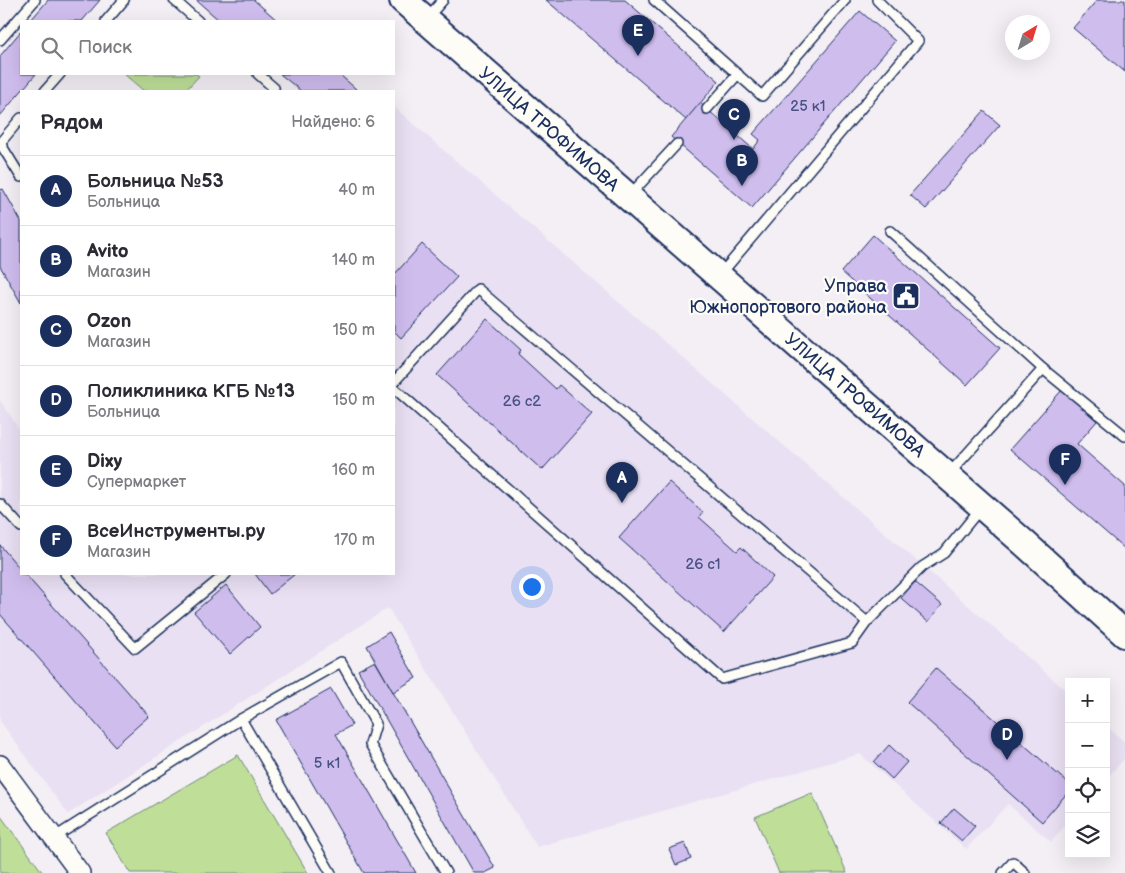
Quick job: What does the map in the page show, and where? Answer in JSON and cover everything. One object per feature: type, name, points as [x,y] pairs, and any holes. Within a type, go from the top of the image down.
[{"type":"main road","name":"УЛИЦА ТРОФИМОВА","points":[[403,0],[1125,634]]},
{"type":"street","points":[[0,765],[80,873]]},
{"type":"lane","points":[[0,40],[35,0]]},
{"type":"lane","points":[[107,20],[124,0]]},
{"type":"lane","points":[[174,0],[197,20]]},
{"type":"lane","points":[[425,20],[443,0]]},
{"type":"lane","points":[[654,0],[762,96],[845,0]]},
{"type":"lane","points":[[718,277],[918,41],[877,0]]},
{"type":"lane","points":[[707,109],[738,74]]},
{"type":"lane","points":[[46,90],[59,75]]},
{"type":"lane","points":[[259,75],[274,88],[273,90]]},
{"type":"lane","points":[[20,119],[0,143],[20,174]]},
{"type":"lane","points":[[628,198],[677,144]]},
{"type":"lane","points":[[890,231],[1043,369],[1125,436]]},
{"type":"lane","points":[[395,381],[478,289],[867,622]]},
{"type":"lane","points":[[947,476],[1043,369]]},
{"type":"lane","points":[[395,389],[722,679],[852,643],[867,622],[922,567],[944,553],[982,507]]},
{"type":"lane","points":[[0,504],[20,526]]},
{"type":"lane","points":[[66,575],[136,648],[225,575]]},
{"type":"lane","points":[[55,837],[241,719],[341,662],[376,724],[370,744],[446,873]]},
{"type":"lane","points":[[241,719],[331,873]]},
{"type":"lane","points":[[1003,873],[1013,862],[1025,873]]},
{"type":"shaded area","points":[[395,108],[1065,690],[1065,826],[1051,842],[1008,804],[966,849],[860,754],[537,847],[388,608],[68,814],[0,721],[0,400],[20,430],[20,575],[395,575]]},
{"type":"shaded area","points":[[1110,729],[1125,742],[1125,758],[1110,775]]},
{"type":"green space","points":[[125,75],[199,76],[186,90],[143,90]]},
{"type":"green space","points":[[238,755],[308,873],[130,873],[106,833]]},
{"type":"green space","points":[[812,793],[847,873],[779,873],[755,817]]},
{"type":"green space","points":[[0,815],[43,873],[0,873]]},
{"type":"building","points":[[48,0],[100,0],[83,20],[31,20]]},
{"type":"building","points":[[196,0],[254,0],[277,20],[219,20]]},
{"type":"building","points":[[546,0],[625,0],[719,81],[686,120]]},
{"type":"building","points":[[1097,0],[1125,0],[1125,72],[1073,28]]},
{"type":"building","points":[[860,11],[895,41],[752,208],[671,137],[700,103],[753,149],[760,140],[753,134]]},
{"type":"building","points":[[20,32],[20,75],[35,75],[22,90],[20,90],[20,93],[0,116],[0,56]]},
{"type":"building","points":[[281,75],[340,75],[356,89],[355,90],[300,90]]},
{"type":"building","points":[[984,111],[1000,125],[926,209],[910,195]]},
{"type":"building","points":[[3,189],[20,219],[20,301],[0,266],[0,190]]},
{"type":"building","points":[[873,235],[1000,348],[967,385],[841,272]]},
{"type":"building","points":[[422,244],[457,277],[401,338],[395,332],[395,274]]},
{"type":"building","points":[[487,319],[521,350],[518,354],[556,389],[559,385],[592,414],[542,470],[437,375]]},
{"type":"building","points":[[1062,390],[1097,421],[1077,444],[1125,486],[1125,549],[1010,449]]},
{"type":"building","points":[[669,482],[703,512],[699,517],[737,551],[741,547],[773,577],[724,632],[619,538]]},
{"type":"building","points":[[0,545],[20,569],[20,575],[26,575],[149,716],[115,746],[0,614]]},
{"type":"building","points":[[256,575],[294,575],[270,594]]},
{"type":"building","points":[[915,582],[942,605],[928,622],[901,598]]},
{"type":"building","points":[[226,585],[260,627],[230,654],[194,612]]},
{"type":"building","points":[[389,632],[416,678],[393,692],[367,646]]},
{"type":"building","points":[[375,661],[495,868],[485,873],[474,873],[358,670]]},
{"type":"building","points":[[936,668],[1065,781],[1065,796],[1042,822],[907,702]]},
{"type":"building","points":[[331,689],[352,725],[336,734],[416,873],[364,873],[276,720]]},
{"type":"building","points":[[889,745],[907,762],[892,779],[874,762]]},
{"type":"building","points":[[954,808],[975,826],[962,841],[941,823]]},
{"type":"building","points":[[685,843],[691,859],[676,865],[669,849]]},
{"type":"place","name":"Dixy","points":[[638,56]]},
{"type":"place","name":"Ozon","points":[[734,140]]},
{"type":"place","name":"Avito","points":[[742,186]]},
{"type":"place","name":"Управа Южнопортового района","points":[[906,296]]},
{"type":"place","name":"ВсеИнструменты.ру","points":[[1065,485]]},
{"type":"place","name":"Больница №53","points":[[622,503]]},
{"type":"place","name":"Поликлиника КГБ №13","points":[[1007,760]]}]
